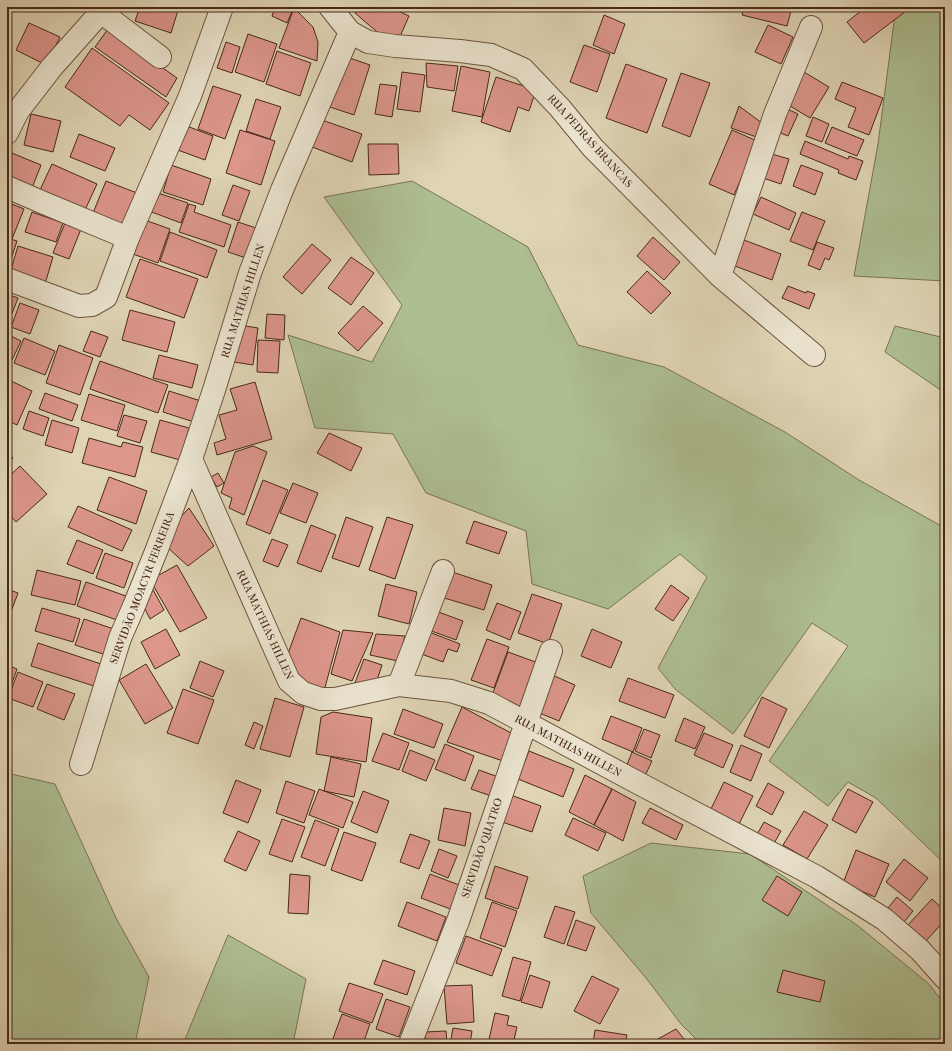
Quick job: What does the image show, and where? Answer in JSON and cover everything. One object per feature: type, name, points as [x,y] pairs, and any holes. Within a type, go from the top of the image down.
[{"type":"street","points":[[7,279],[79,306],[92,305],[106,297],[128,238],[190,96],[222,7]]},
{"type":"street","name":"RUA PEDRAS BRANCAS","points":[[330,7],[350,32],[368,42],[491,55],[523,69],[560,108],[598,153],[720,276],[814,355]]},
{"type":"street","points":[[7,133],[18,111],[52,67],[103,10],[160,57]]},
{"type":"street","points":[[720,276],[775,114],[811,27]]},
{"type":"street","name":"RUA MATHIAS HILLEN","points":[[350,32],[282,190],[250,273],[191,459],[289,681],[303,693],[320,699],[336,698],[399,685],[451,691],[489,703],[817,877],[884,919],[920,950],[945,978]]},
{"type":"street","points":[[7,186],[128,238]]},
{"type":"street","name":"SERVIDÃO MOACYR FERREIRA","points":[[81,764],[120,638],[157,549],[191,459]]},
{"type":"street","points":[[399,685],[442,571]]},
{"type":"street","name":"SERVIDÃO QUATRO","points":[[410,1044],[458,921],[551,651]]},
{"type":"green space","points":[[896,7],[945,7],[945,281],[854,276],[878,144]]},
{"type":"green space","points":[[412,181],[528,247],[578,345],[664,367],[785,432],[859,480],[945,528],[945,864],[876,798],[848,782],[828,806],[769,761],[848,646],[812,623],[733,734],[675,689],[658,668],[707,577],[680,554],[608,609],[532,584],[526,531],[426,493],[393,434],[315,428],[288,335],[372,362],[402,305],[324,197]]},
{"type":"green space","points":[[895,326],[945,338],[945,393],[885,352]]},
{"type":"green space","points":[[7,773],[55,784],[116,918],[149,977],[135,1044],[7,1044]]},
{"type":"green space","points":[[651,843],[750,854],[857,925],[929,984],[945,1005],[945,1044],[701,1044],[681,1024],[646,978],[591,913],[583,876]]},
{"type":"green space","points":[[228,935],[306,979],[293,1044],[183,1044]]},
{"type":"building","points":[[140,7],[179,7],[171,33],[135,21]]},
{"type":"building","points":[[275,7],[294,7],[287,23],[272,16]]},
{"type":"building","points":[[360,7],[390,7],[409,16],[399,39],[391,44],[355,13]]},
{"type":"building","points":[[744,7],[792,7],[787,26],[742,15]]},
{"type":"building","points":[[866,7],[910,8],[864,43],[847,22]]},
{"type":"building","points":[[294,8],[313,27],[318,42],[317,61],[279,48]]},
{"type":"building","points":[[604,15],[625,24],[614,54],[593,45]]},
{"type":"building","points":[[29,23],[60,37],[46,65],[16,50]]},
{"type":"building","points":[[768,25],[793,37],[781,64],[755,52]]},
{"type":"building","points":[[108,29],[177,78],[166,97],[95,47]]},
{"type":"building","points":[[248,34],[277,44],[264,82],[235,72]]},
{"type":"building","points":[[226,42],[240,47],[232,73],[217,68]]},
{"type":"building","points":[[584,45],[610,54],[597,92],[570,82]]},
{"type":"building","points":[[92,48],[169,103],[150,130],[129,115],[120,126],[65,87]]},
{"type":"building","points":[[277,51],[311,63],[300,96],[266,84]]},
{"type":"building","points":[[344,56],[370,65],[354,115],[327,106]]},
{"type":"building","points":[[426,63],[458,66],[454,91],[427,87]]},
{"type":"building","points":[[626,64],[667,79],[647,133],[606,118]]},
{"type":"building","points":[[461,66],[490,72],[482,117],[452,111]]},
{"type":"building","points":[[402,72],[425,75],[420,112],[397,109]]},
{"type":"building","points":[[804,72],[829,87],[810,118],[785,103]]},
{"type":"building","points":[[681,73],[710,83],[690,137],[662,126]]},
{"type":"building","points":[[496,77],[536,90],[529,111],[518,107],[510,132],[481,122]]},
{"type":"building","points":[[842,82],[883,98],[869,135],[848,127],[856,108],[835,99]]},
{"type":"building","points":[[380,84],[397,86],[392,117],[375,114]]},
{"type":"building","points":[[213,86],[241,95],[225,139],[198,129]]},
{"type":"building","points":[[256,99],[281,107],[270,139],[246,131]]},
{"type":"building","points":[[739,106],[766,126],[762,139],[731,128]]},
{"type":"building","points":[[783,107],[798,114],[788,136],[773,130]]},
{"type":"building","points":[[31,114],[61,121],[53,152],[24,145]]},
{"type":"building","points":[[813,117],[829,124],[822,142],[806,136]]},
{"type":"building","points":[[322,120],[362,134],[352,162],[312,147]]},
{"type":"building","points":[[184,125],[213,136],[205,160],[175,149]]},
{"type":"building","points":[[832,127],[864,140],[857,156],[825,143]]},
{"type":"building","points":[[240,130],[275,141],[261,185],[226,173]]},
{"type":"building","points":[[732,130],[757,141],[734,195],[709,184]]},
{"type":"building","points":[[79,134],[115,148],[105,171],[70,157]]},
{"type":"building","points":[[805,141],[848,159],[849,156],[863,161],[856,180],[838,173],[839,170],[800,154]]},
{"type":"building","points":[[368,144],[398,144],[399,174],[369,175]]},
{"type":"building","points":[[7,151],[41,165],[32,188],[7,178]]},
{"type":"building","points":[[768,153],[789,159],[781,184],[760,177]]},
{"type":"building","points":[[52,164],[97,184],[85,210],[40,190]]},
{"type":"building","points":[[171,165],[211,179],[203,205],[163,192]]},
{"type":"building","points":[[801,165],[823,173],[815,195],[793,186]]},
{"type":"building","points":[[106,181],[137,193],[124,225],[93,213]]},
{"type":"building","points":[[233,185],[250,191],[239,221],[222,215]]},
{"type":"building","points":[[155,192],[188,203],[181,223],[149,211]]},
{"type":"building","points":[[761,197],[796,213],[789,230],[753,214]]},
{"type":"building","points":[[7,202],[24,209],[12,239],[7,237]]},
{"type":"building","points":[[189,204],[196,206],[194,212],[231,225],[224,247],[179,232]]},
{"type":"building","points":[[32,212],[63,223],[56,242],[25,232]]},
{"type":"building","points":[[802,212],[825,221],[813,250],[790,241]]},
{"type":"building","points":[[142,219],[170,229],[158,263],[130,253]]},
{"type":"building","points":[[238,222],[259,229],[249,259],[228,252]]},
{"type":"building","points":[[65,223],[81,229],[69,259],[53,253]]},
{"type":"building","points":[[170,232],[217,250],[207,278],[160,261]]},
{"type":"building","points":[[653,237],[680,262],[664,280],[637,256]]},
{"type":"building","points":[[7,238],[17,241],[7,272]]},
{"type":"building","points":[[744,240],[781,254],[772,280],[735,266]]},
{"type":"building","points":[[817,242],[834,248],[829,260],[825,258],[820,270],[808,265]]},
{"type":"building","points":[[312,244],[331,260],[302,294],[283,277]]},
{"type":"building","points":[[18,246],[53,257],[45,284],[10,273]]},
{"type":"building","points":[[351,257],[374,273],[351,305],[328,288]]},
{"type":"building","points":[[140,259],[198,279],[184,318],[126,297]]},
{"type":"building","points":[[647,271],[671,293],[651,314],[627,292]]},
{"type":"building","points":[[788,286],[806,293],[807,291],[815,294],[809,309],[782,298]]},
{"type":"building","points":[[7,294],[18,298],[8,324],[7,323]]},
{"type":"building","points":[[20,303],[39,310],[30,334],[11,327]]},
{"type":"building","points":[[363,306],[383,323],[358,351],[338,333]]},
{"type":"building","points":[[130,310],[175,322],[167,352],[122,340]]},
{"type":"building","points":[[267,314],[285,315],[284,340],[265,338]]},
{"type":"building","points":[[239,325],[258,328],[253,365],[234,362]]},
{"type":"building","points":[[91,331],[108,337],[100,357],[83,351]]},
{"type":"building","points":[[7,334],[21,341],[12,360],[7,358]]},
{"type":"building","points":[[24,338],[55,351],[45,375],[14,363]]},
{"type":"building","points":[[258,340],[280,341],[278,373],[257,372]]},
{"type":"building","points":[[59,345],[93,358],[80,395],[46,383]]},
{"type":"building","points":[[159,355],[198,365],[192,388],[153,378]]},
{"type":"building","points":[[100,361],[168,385],[158,413],[90,389]]},
{"type":"building","points":[[7,379],[32,391],[17,425],[7,420]]},
{"type":"building","points":[[255,382],[272,439],[217,455],[214,443],[226,439],[219,415],[237,410],[230,389]]},
{"type":"building","points":[[169,391],[201,401],[194,422],[163,412]]},
{"type":"building","points":[[45,393],[78,405],[72,421],[39,409]]},
{"type":"building","points":[[89,394],[125,405],[117,431],[81,420]]},
{"type":"building","points":[[29,411],[49,418],[43,436],[23,429]]},
{"type":"building","points":[[124,415],[147,421],[140,443],[117,436]]},
{"type":"building","points":[[52,420],[79,428],[72,453],[45,445]]},
{"type":"building","points":[[160,420],[189,428],[180,460],[151,452]]},
{"type":"building","points":[[329,433],[362,448],[351,471],[317,453]]},
{"type":"building","points":[[89,438],[121,447],[123,442],[143,447],[135,477],[82,463]]},
{"type":"building","points":[[253,446],[267,452],[244,515],[229,508],[232,498],[221,493],[235,452]]},
{"type":"building","points":[[7,452],[13,458],[7,464]]},
{"type":"building","points":[[20,466],[47,494],[16,522],[7,512],[7,478]]},
{"type":"building","points":[[218,473],[224,483],[217,487],[211,477]]},
{"type":"building","points":[[109,477],[147,491],[136,524],[97,510]]},
{"type":"building","points":[[263,480],[288,490],[270,534],[246,524]]},
{"type":"building","points":[[293,483],[318,493],[306,523],[280,513]]},
{"type":"building","points":[[78,506],[132,530],[122,551],[68,527]]},
{"type":"building","points":[[189,508],[214,546],[188,566],[167,547],[174,524]]},
{"type":"building","points":[[346,517],[373,527],[359,567],[332,558]]},
{"type":"building","points":[[387,517],[413,525],[395,579],[369,570]]},
{"type":"building","points":[[474,521],[507,532],[499,554],[466,543]]},
{"type":"building","points":[[311,525],[336,535],[321,572],[297,563]]},
{"type":"building","points":[[272,539],[288,545],[278,567],[263,561]]},
{"type":"building","points":[[77,540],[103,550],[93,574],[67,564]]},
{"type":"building","points":[[105,553],[133,563],[124,588],[96,578]]},
{"type":"building","points":[[177,565],[207,618],[180,632],[150,580]]},
{"type":"building","points":[[37,570],[81,581],[75,605],[31,595]]},
{"type":"building","points":[[449,571],[492,585],[484,610],[441,597]]},
{"type":"building","points":[[86,582],[126,596],[117,620],[77,606]]},
{"type":"building","points":[[386,584],[417,592],[409,624],[378,616]]},
{"type":"building","points":[[671,585],[689,598],[673,621],[655,609]]},
{"type":"building","points":[[151,586],[164,610],[150,619],[142,603]]},
{"type":"building","points":[[7,589],[18,593],[9,617],[7,617]]},
{"type":"building","points":[[532,594],[562,604],[548,644],[518,633]]},
{"type":"building","points":[[497,603],[521,612],[510,640],[486,630]]},
{"type":"building","points":[[42,608],[80,619],[73,642],[35,631]]},
{"type":"building","points":[[433,610],[463,621],[456,640],[426,629]]},
{"type":"building","points":[[301,618],[340,632],[324,691],[304,685],[286,659]]},
{"type":"building","points":[[84,619],[114,629],[106,655],[75,645]]},
{"type":"building","points":[[166,629],[180,655],[155,669],[141,642]]},
{"type":"building","points":[[592,629],[622,642],[611,668],[581,656]]},
{"type":"building","points":[[343,630],[373,633],[352,681],[331,674]]},
{"type":"building","points":[[424,630],[460,644],[457,652],[448,649],[443,662],[416,652]]},
{"type":"building","points":[[376,634],[405,636],[398,661],[370,655]]},
{"type":"building","points":[[487,639],[509,647],[494,688],[471,680]]},
{"type":"building","points":[[38,643],[101,664],[94,686],[31,666]]},
{"type":"building","points":[[508,652],[541,664],[524,710],[491,698]]},
{"type":"building","points":[[364,659],[382,665],[376,683],[353,688]]},
{"type":"building","points":[[200,661],[224,671],[213,697],[190,688]]},
{"type":"building","points":[[146,664],[173,708],[145,724],[119,680]]},
{"type":"building","points":[[7,665],[17,669],[7,696]]},
{"type":"building","points":[[18,672],[43,682],[33,707],[8,698]]},
{"type":"building","points":[[552,675],[575,685],[559,721],[537,712]]},
{"type":"building","points":[[628,678],[674,695],[665,718],[619,701]]},
{"type":"building","points":[[47,684],[75,694],[64,720],[37,709]]},
{"type":"building","points":[[183,689],[214,700],[198,744],[167,733]]},
{"type":"building","points":[[762,697],[787,709],[769,748],[744,736]]},
{"type":"building","points":[[275,698],[304,707],[290,757],[260,749]]},
{"type":"building","points":[[462,707],[513,734],[503,761],[447,742]]},
{"type":"building","points":[[403,709],[443,724],[434,748],[394,734]]},
{"type":"building","points":[[333,712],[372,718],[366,762],[316,754],[321,717]]},
{"type":"building","points":[[611,716],[642,728],[633,752],[602,739]]},
{"type":"building","points":[[684,718],[705,727],[695,749],[675,741]]},
{"type":"building","points":[[254,722],[263,726],[254,749],[245,745]]},
{"type":"building","points":[[644,729],[660,735],[651,758],[635,751]]},
{"type":"building","points":[[383,733],[409,743],[399,770],[372,761]]},
{"type":"building","points":[[704,733],[733,745],[723,768],[694,755]]},
{"type":"building","points":[[445,744],[474,756],[465,781],[435,769]]},
{"type":"building","points":[[741,745],[762,754],[751,781],[730,772]]},
{"type":"building","points":[[410,750],[435,760],[426,781],[402,771]]},
{"type":"building","points":[[529,751],[574,769],[563,797],[518,779]]},
{"type":"building","points":[[632,752],[652,761],[644,778],[625,770]]},
{"type":"building","points":[[331,757],[361,764],[354,797],[324,791]]},
{"type":"building","points":[[479,770],[501,778],[494,797],[471,789]]},
{"type":"building","points":[[585,775],[612,789],[594,825],[569,812]]},
{"type":"building","points":[[236,780],[261,790],[248,823],[223,813]]},
{"type":"building","points":[[286,781],[315,791],[304,823],[276,813]]},
{"type":"building","points":[[724,782],[753,796],[738,826],[709,813]]},
{"type":"building","points":[[768,783],[784,792],[772,815],[756,806]]},
{"type":"building","points":[[319,789],[353,802],[343,828],[309,815]]},
{"type":"building","points":[[612,789],[636,802],[623,841],[594,825]]},
{"type":"building","points":[[848,789],[873,802],[856,833],[832,820]]},
{"type":"building","points":[[363,791],[389,801],[377,833],[351,822]]},
{"type":"building","points":[[505,793],[541,806],[532,832],[496,820]]},
{"type":"building","points":[[444,808],[471,813],[465,846],[438,840]]},
{"type":"building","points":[[650,808],[683,825],[676,840],[642,823]]},
{"type":"building","points":[[804,811],[828,825],[807,859],[783,845]]},
{"type":"building","points":[[573,818],[606,833],[598,851],[565,835]]},
{"type":"building","points":[[282,819],[305,827],[292,862],[269,854]]},
{"type":"building","points":[[315,820],[339,829],[325,866],[301,857]]},
{"type":"building","points":[[764,822],[781,831],[772,847],[755,838]]},
{"type":"building","points":[[238,831],[260,841],[246,871],[224,861]]},
{"type":"building","points":[[344,832],[376,843],[362,881],[331,870]]},
{"type":"building","points":[[410,834],[430,841],[419,869],[400,862]]},
{"type":"building","points":[[439,849],[457,856],[448,878],[431,871]]},
{"type":"building","points":[[856,850],[889,864],[875,897],[843,883]]},
{"type":"building","points":[[904,859],[928,878],[910,901],[886,882]]},
{"type":"building","points":[[495,866],[528,877],[518,909],[485,898]]},
{"type":"building","points":[[290,874],[310,876],[308,914],[288,913]]},
{"type":"building","points":[[430,874],[462,886],[453,910],[421,898]]},
{"type":"building","points":[[777,876],[802,892],[788,916],[762,900]]},
{"type":"building","points":[[897,897],[913,911],[900,927],[884,913]]},
{"type":"building","points":[[932,899],[945,911],[945,920],[925,942],[907,926]]},
{"type":"building","points":[[407,902],[446,917],[437,941],[398,926]]},
{"type":"building","points":[[492,902],[517,911],[505,947],[480,938]]},
{"type":"building","points":[[555,906],[575,912],[564,944],[544,937]]},
{"type":"building","points":[[576,920],[595,927],[586,951],[567,945]]},
{"type":"building","points":[[466,936],[502,949],[492,976],[456,963]]},
{"type":"building","points":[[513,957],[531,962],[520,1001],[502,996]]},
{"type":"building","points":[[383,960],[415,971],[407,995],[374,984]]},
{"type":"building","points":[[783,970],[825,981],[820,1002],[777,992]]},
{"type":"building","points":[[530,975],[550,982],[542,1008],[521,1002]]},
{"type":"building","points":[[592,976],[619,989],[600,1024],[574,1011]]},
{"type":"building","points":[[349,983],[383,994],[372,1023],[339,1011]]},
{"type":"building","points":[[472,985],[474,1022],[447,1024],[444,986]]},
{"type":"building","points":[[386,999],[410,1007],[399,1037],[376,1029]]},
{"type":"building","points":[[495,1013],[509,1016],[507,1025],[517,1027],[513,1044],[488,1044]]},
{"type":"building","points":[[342,1014],[370,1024],[363,1044],[331,1044]]},
{"type":"building","points":[[453,1028],[472,1031],[470,1044],[450,1044]]},
{"type":"building","points":[[676,1029],[688,1044],[649,1044]]},
{"type":"building","points":[[595,1030],[627,1035],[625,1044],[593,1044]]},
{"type":"building","points":[[446,1031],[447,1044],[425,1044],[425,1032]]}]
